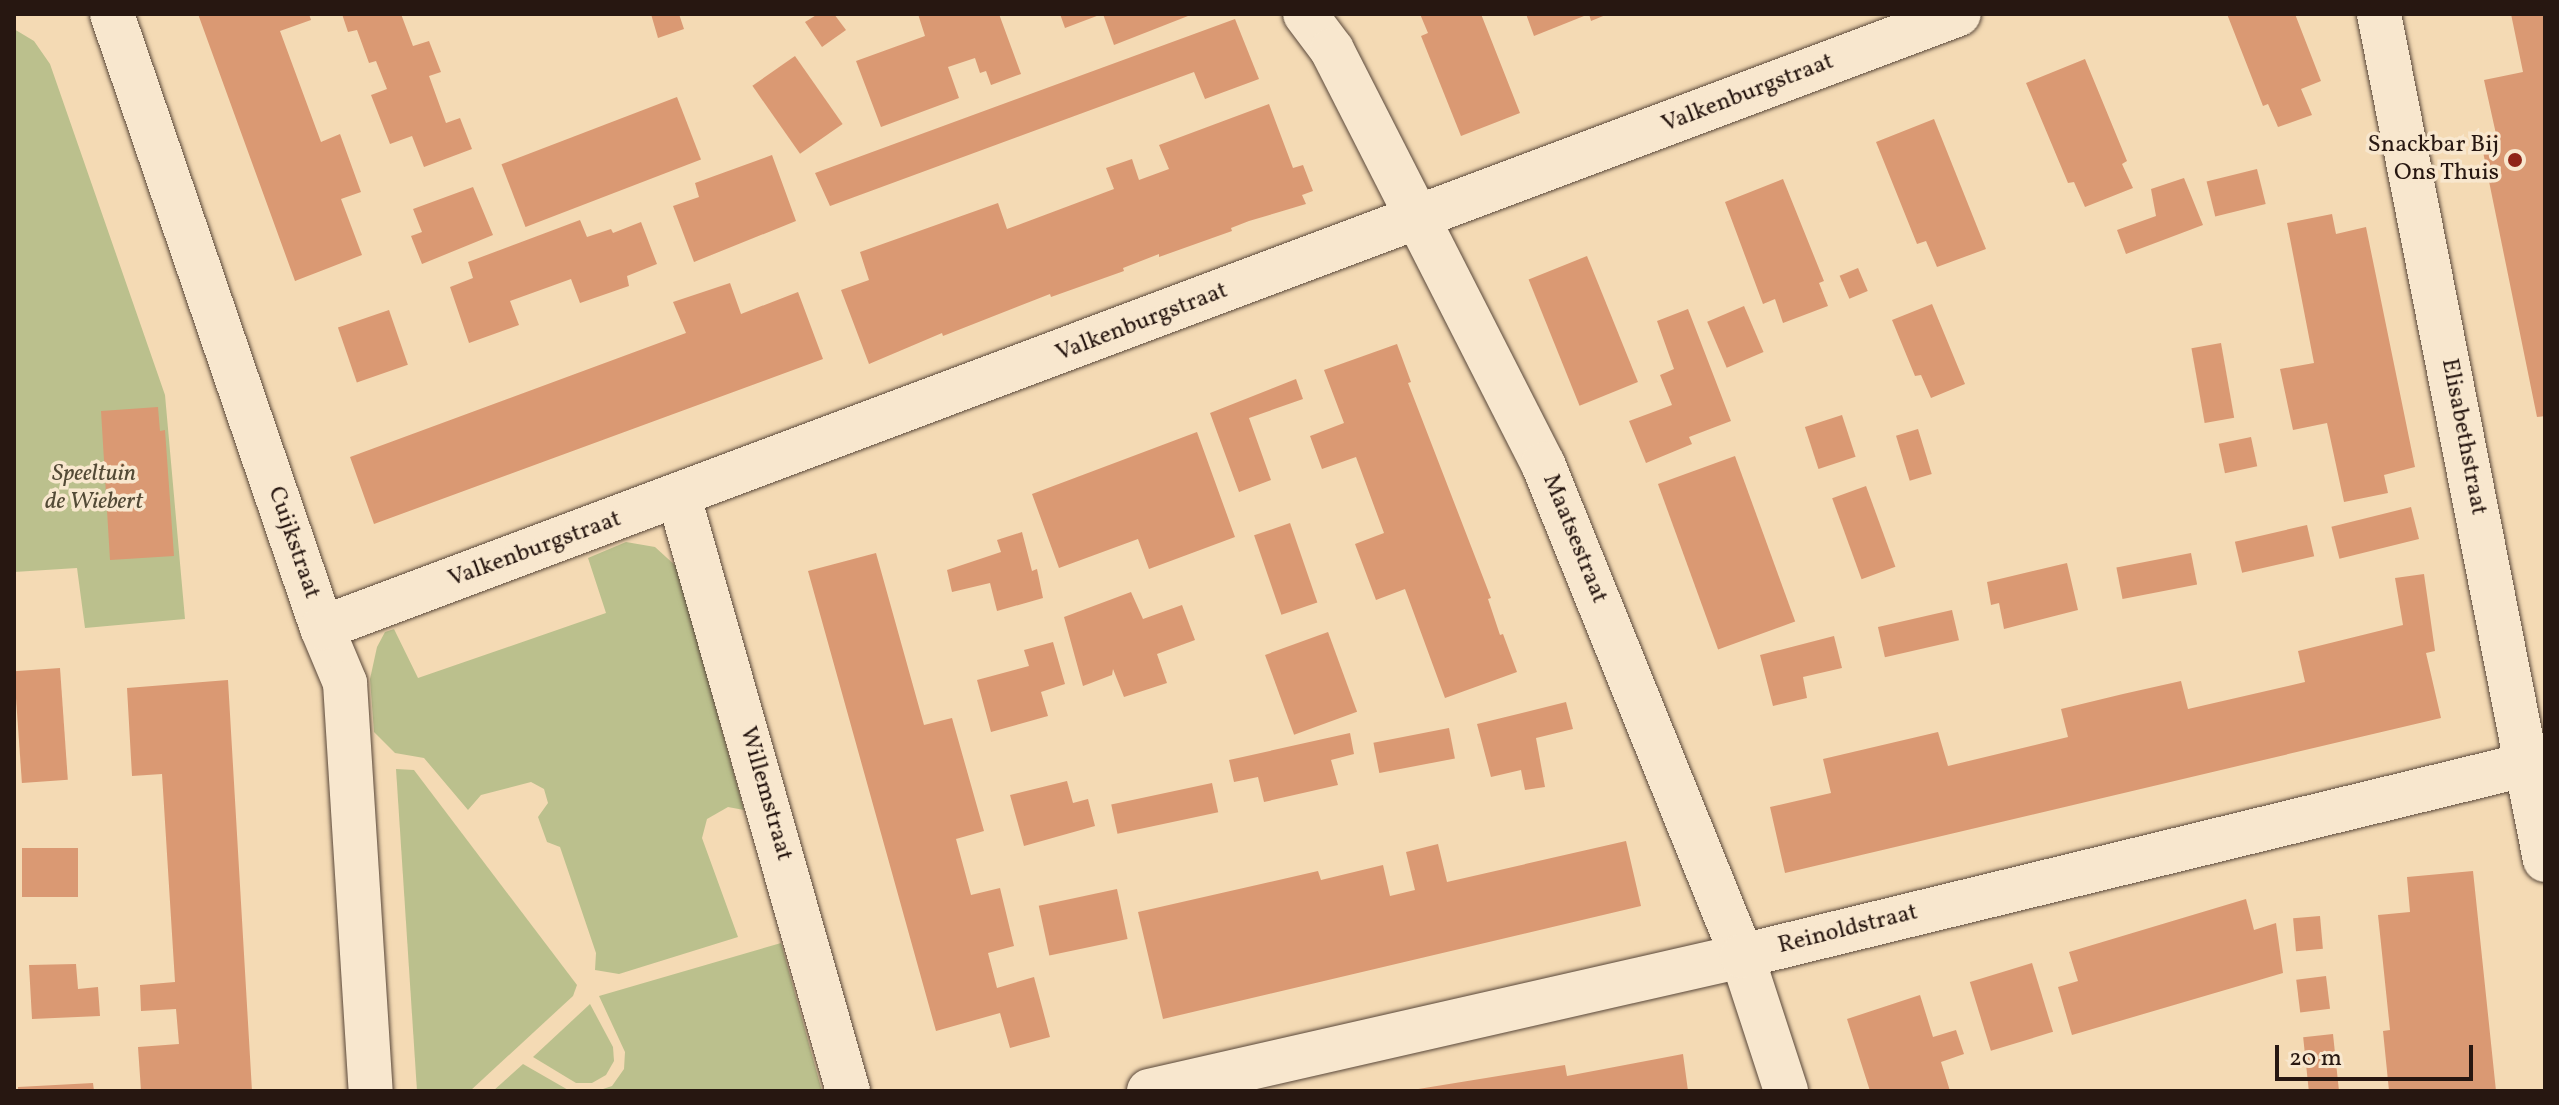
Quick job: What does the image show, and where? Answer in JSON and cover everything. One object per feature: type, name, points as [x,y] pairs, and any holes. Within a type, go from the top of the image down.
[{"type":"street","name":"Cuijkstraat","points":[[112,14],[322,628],[345,683],[371,1091]]},
{"type":"street","name":"Maatsestraat","points":[[1305,14],[1332,50],[1543,464],[1742,956],[1786,1091]]},
{"type":"street","name":"Valkenburgstraat","points":[[322,628],[679,497],[1959,14]]},
{"type":"street","name":"Elisabethstraat","points":[[2379,14],[2536,763],[2545,860]]},
{"type":"street","name":"Willemstraat","points":[[679,497],[848,1091]]},
{"type":"street","name":"Reinoldstraat","points":[[1149,1091],[1742,956],[2536,763]]},
{"type":"green space","name":"Speeltuin de Wiebert","points":[[14,29],[34,41],[50,64],[165,395],[185,619],[85,628],[77,568],[14,572]]},
{"type":"green space","points":[[626,542],[655,547],[677,567],[744,810],[728,807],[707,819],[702,838],[738,937],[619,974],[595,970],[596,953],[560,847],[547,842],[538,817],[548,803],[544,789],[531,782],[481,795],[468,810],[424,758],[395,753],[374,732],[370,679],[377,647],[385,632],[394,629],[418,678],[606,613],[588,558]]},
{"type":"green space","points":[[396,769],[414,770],[577,985],[573,996],[470,1091],[417,1091]]},
{"type":"green space","points":[[781,943],[822,1091],[597,1091],[612,1086],[624,1069],[625,1052],[599,996]]},
{"type":"green space","points":[[590,1004],[613,1047],[614,1061],[606,1075],[592,1083],[576,1083],[533,1057]]},
{"type":"green space","points":[[523,1064],[570,1091],[493,1091]]},
{"type":"building","points":[[198,14],[309,14],[311,20],[280,31],[321,142],[340,134],[361,192],[341,199],[362,255],[295,281]]},
{"type":"building","points":[[342,14],[401,14],[413,46],[429,41],[441,72],[429,76],[446,123],[460,118],[472,149],[424,167],[412,136],[390,144],[371,95],[387,89],[376,61],[369,63],[357,30],[348,32]]},
{"type":"building","points":[[651,14],[679,14],[684,29],[658,38]]},
{"type":"building","points":[[818,14],[834,14],[846,30],[822,47],[805,22]]},
{"type":"building","points":[[918,14],[999,14],[1021,74],[991,85],[986,71],[980,73],[975,58],[948,67],[959,98],[881,127],[856,61],[925,36]]},
{"type":"building","points":[[1060,14],[1102,14],[1065,28]]},
{"type":"building","points":[[1103,14],[1187,14],[1188,16],[1114,45]]},
{"type":"building","points":[[1420,14],[1481,14],[1520,113],[1461,136],[1421,36],[1428,33]]},
{"type":"building","points":[[1526,14],[1589,14],[1534,36]]},
{"type":"building","points":[[1589,14],[1608,14],[1591,21]]},
{"type":"building","points":[[2227,14],[2295,14],[2321,81],[2301,89],[2312,115],[2278,127],[2268,104],[2263,106]]},
{"type":"building","points":[[2511,14],[2545,14],[2545,416],[2537,417],[2480,137],[2496,134],[2484,80],[2523,72]]},
{"type":"building","points":[[1235,19],[1259,79],[1205,99],[1194,72],[830,206],[815,173]]},
{"type":"building","points":[[795,56],[843,124],[800,154],[752,86]]},
{"type":"building","points":[[2085,59],[2127,161],[2122,164],[2133,188],[2085,207],[2074,182],[2068,183],[2026,83]]},
{"type":"building","points":[[677,97],[701,160],[525,227],[501,164]]},
{"type":"building","points":[[1269,104],[1293,168],[1303,165],[1313,191],[1302,195],[1306,204],[1249,221],[1231,228],[1232,231],[1159,257],[1159,254],[1123,268],[1124,271],[1051,297],[1050,294],[943,336],[942,333],[869,364],[841,290],[869,280],[860,252],[998,203],[1007,229],[1114,189],[1106,168],[1132,159],[1139,180],[1169,169],[1159,145]]},
{"type":"building","points":[[1934,119],[1986,249],[1937,267],[1926,241],[1917,244],[1876,142]]},
{"type":"building","points":[[772,155],[796,221],[694,262],[673,206],[699,197],[695,183]]},
{"type":"building","points":[[2257,169],[2266,204],[2215,217],[2207,182]]},
{"type":"building","points":[[2184,178],[2203,225],[2126,254],[2117,230],[2156,216],[2151,189]]},
{"type":"building","points":[[1783,179],[1824,281],[1819,283],[1828,306],[1783,323],[1775,299],[1763,304],[1725,202]]},
{"type":"building","points":[[473,187],[493,235],[422,264],[411,236],[422,232],[413,209]]},
{"type":"building","points":[[2332,214],[2336,234],[2366,227],[2415,467],[2384,475],[2388,493],[2344,502],[2327,423],[2293,430],[2280,369],[2314,363],[2287,223]]},
{"type":"building","points":[[580,220],[587,237],[611,229],[613,233],[641,222],[657,264],[627,276],[629,286],[580,303],[571,279],[510,301],[519,325],[469,343],[450,287],[473,278],[468,262]]},
{"type":"building","points":[[1587,256],[1638,382],[1580,406],[1529,280]]},
{"type":"building","points":[[1858,268],[1868,291],[1849,299],[1840,276]]},
{"type":"building","points":[[730,283],[741,314],[798,292],[823,359],[374,524],[350,457],[686,333],[673,302]]},
{"type":"building","points":[[1932,304],[1965,384],[1931,398],[1921,375],[1915,376],[1892,320]]},
{"type":"building","points":[[1744,306],[1764,352],[1727,368],[1707,322]]},
{"type":"building","points":[[1688,309],[1731,421],[1689,437],[1692,444],[1646,463],[1629,421],[1672,405],[1660,375],[1674,369],[1657,321]]},
{"type":"building","points":[[389,310],[408,365],[357,382],[338,328]]},
{"type":"building","points":[[2221,343],[2234,418],[2205,423],[2191,348]]},
{"type":"building","points":[[1397,344],[1411,382],[1408,383],[1491,598],[1488,599],[1500,635],[1503,634],[1517,672],[1445,698],[1405,589],[1376,600],[1355,544],[1384,533],[1356,457],[1322,469],[1310,436],[1344,423],[1324,370]]},
{"type":"building","points":[[1296,379],[1303,399],[1249,418],[1271,480],[1239,492],[1210,413]]},
{"type":"building","points":[[158,407],[160,431],[165,430],[174,556],[110,560],[101,411]]},
{"type":"building","points":[[1842,415],[1856,457],[1819,469],[1805,427]]},
{"type":"building","points":[[1918,429],[1932,474],[1910,481],[1896,436]]},
{"type":"building","points":[[1197,432],[1235,537],[1149,569],[1138,539],[1059,568],[1032,494]]},
{"type":"building","points":[[2251,437],[2257,466],[2225,473],[2219,444]]},
{"type":"building","points":[[1735,456],[1795,621],[1718,649],[1658,484]]},
{"type":"building","points":[[1866,486],[1895,567],[1862,579],[1832,498]]},
{"type":"building","points":[[2411,507],[2419,539],[2339,559],[2331,527]]},
{"type":"building","points":[[1290,523],[1317,602],[1281,615],[1254,535]]},
{"type":"building","points":[[2307,525],[2314,556],[2242,573],[2235,542]]},
{"type":"building","points":[[1022,532],[1032,571],[1037,569],[1043,598],[997,611],[990,583],[952,592],[947,570],[1001,552],[997,540]]},
{"type":"building","points":[[876,553],[924,725],[952,718],[984,831],[956,839],[971,895],[1000,888],[1014,946],[988,953],[997,988],[1034,977],[1050,1037],[1010,1048],[1000,1013],[936,1031],[808,571]]},
{"type":"building","points":[[2191,553],[2197,584],[2123,599],[2116,568]]},
{"type":"building","points":[[2067,563],[2078,610],[2004,629],[1999,603],[1991,605],[1987,582]]},
{"type":"building","points":[[2424,574],[2435,651],[2426,653],[2441,718],[1785,873],[1770,807],[1831,793],[1823,759],[1938,732],[1948,766],[2068,737],[2061,709],[2123,694],[2181,681],[2188,709],[2305,682],[2298,651],[2403,625],[2395,578]]},
{"type":"building","points":[[1131,592],[1143,619],[1182,605],[1195,640],[1157,654],[1167,683],[1124,697],[1113,669],[1112,675],[1083,686],[1064,617]]},
{"type":"building","points":[[1952,610],[1959,640],[1885,657],[1878,627]]},
{"type":"building","points":[[1328,632],[1357,712],[1294,735],[1265,655]]},
{"type":"building","points":[[1834,636],[1842,668],[1803,677],[1807,698],[1773,706],[1760,655]]},
{"type":"building","points":[[1053,642],[1065,684],[1041,692],[1048,716],[991,732],[977,680],[1029,666],[1024,650]]},
{"type":"building","points":[[60,668],[68,780],[22,783],[14,671]]},
{"type":"building","points":[[228,680],[252,1091],[141,1091],[138,1047],[179,1044],[176,1009],[141,1011],[140,985],[175,982],[162,774],[132,776],[127,688]]},
{"type":"building","points":[[1566,702],[1573,729],[1536,738],[1545,787],[1525,790],[1521,770],[1491,777],[1477,724]]},
{"type":"building","points":[[1449,728],[1455,758],[1379,773],[1373,743]]},
{"type":"building","points":[[1350,733],[1354,754],[1331,760],[1338,785],[1264,802],[1258,777],[1234,782],[1229,760]]},
{"type":"building","points":[[1067,781],[1073,803],[1088,799],[1095,826],[1024,846],[1010,795]]},
{"type":"building","points":[[1212,783],[1218,812],[1117,834],[1111,804]]},
{"type":"building","points":[[1626,841],[1641,906],[1163,1019],[1138,912],[1318,871],[1321,880],[1383,865],[1390,896],[1415,890],[1406,852],[1438,844],[1447,882]]},
{"type":"building","points":[[22,848],[78,848],[78,897],[22,897]]},
{"type":"building","points":[[2473,871],[2496,1091],[2389,1091],[2383,1031],[2390,1030],[2378,915],[2410,912],[2407,877]]},
{"type":"building","points":[[1117,889],[1128,939],[1049,956],[1039,906]]},
{"type":"building","points":[[2246,899],[2254,930],[2276,923],[2283,973],[2072,1035],[2058,987],[2078,981],[2069,952]]},
{"type":"building","points":[[2320,916],[2323,949],[2296,951],[2293,918]]},
{"type":"building","points":[[2032,963],[2053,1032],[1991,1051],[1970,982]]},
{"type":"building","points":[[76,964],[78,989],[98,987],[100,1016],[32,1019],[29,965]]},
{"type":"building","points":[[2326,976],[2330,1009],[2300,1012],[2296,980]]},
{"type":"building","points":[[1920,995],[1933,1037],[1956,1030],[1964,1054],[1941,1062],[1950,1091],[1870,1091],[1847,1019]]},
{"type":"building","points":[[2333,1034],[2339,1091],[2309,1091],[2303,1037]]},
{"type":"building","points":[[1683,1054],[1688,1091],[1406,1091],[1565,1065],[1567,1076]]},
{"type":"building","points":[[93,1083],[94,1091],[18,1091],[18,1087]]},
{"type":"place","name":"Snackbar Bij Ons Thuis","points":[[2515,160]]}]
